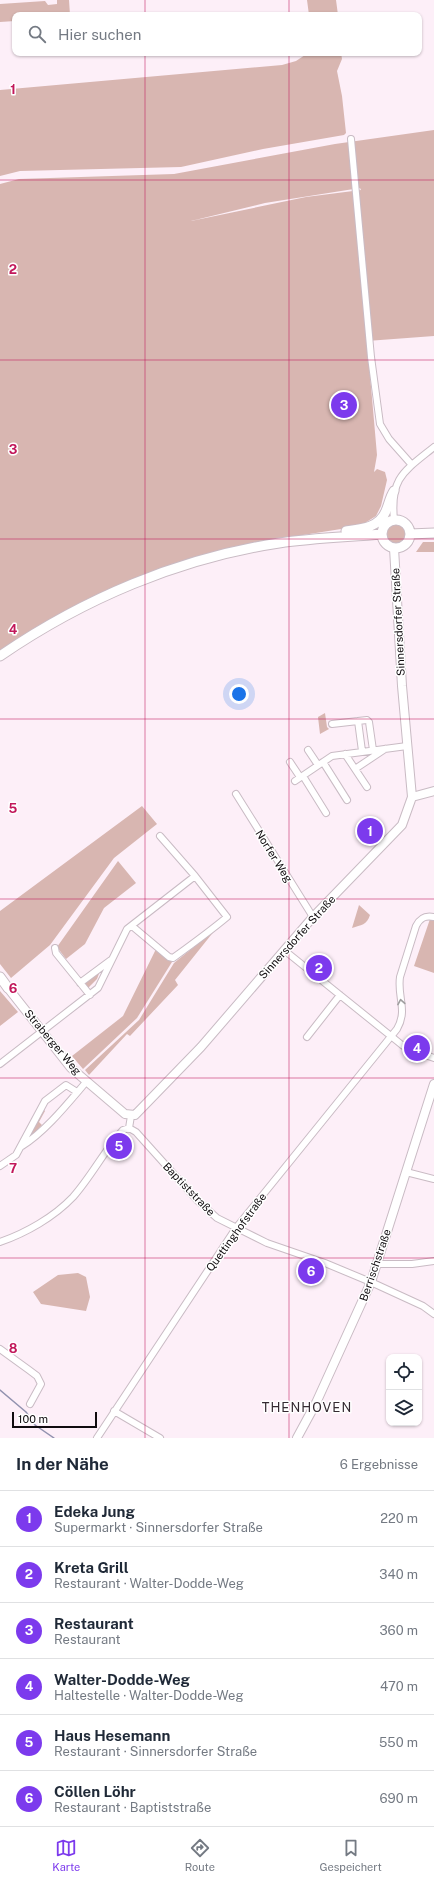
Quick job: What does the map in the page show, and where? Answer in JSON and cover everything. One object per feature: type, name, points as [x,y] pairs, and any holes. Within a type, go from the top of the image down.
[{"type":"main road","points":[[322,538],[334,532],[362,528],[376,524],[384,515],[394,491]]},
{"type":"main road","points":[[394,520],[407,525],[410,534],[407,543],[399,548],[394,548],[386,544],[382,534],[386,525],[394,520]]},
{"type":"main road","points":[[410,534],[434,533]]},
{"type":"main road","points":[[0,656],[36,633],[84,606],[154,575],[188,564],[236,551],[277,543],[382,534]]},
{"type":"main road","name":"Straberger Weg","points":[[0,977],[8,988]]},
{"type":"street","points":[[352,139],[372,368],[380,424],[389,439],[412,465]]},
{"type":"street","points":[[394,520],[394,491],[397,481],[412,465],[434,447]]},
{"type":"street","name":"Sinnersdorfer Straße","points":[[131,1116],[139,1112],[177,1073],[313,917],[402,825],[412,797],[402,686],[394,548]]},
{"type":"street","points":[[332,724],[367,720],[369,722],[373,750]]},
{"type":"street","points":[[358,721],[362,751]]},
{"type":"street","points":[[300,778],[332,756],[407,746]]},
{"type":"street","points":[[355,769],[385,749]]},
{"type":"street","points":[[308,750],[347,800]]},
{"type":"street","points":[[345,754],[367,787]]},
{"type":"street","points":[[290,762],[326,813]]},
{"type":"street","points":[[412,797],[434,791]]},
{"type":"street","name":"Norfer Weg","points":[[236,794],[313,917]]},
{"type":"street","points":[[132,926],[172,958],[194,941],[204,937],[227,917],[195,876],[160,836]]},
{"type":"street","points":[[0,1064],[42,1030],[90,995],[100,985],[127,929],[195,876]]},
{"type":"street","name":"Quettinghofstraße","points":[[97,1438],[236,1228],[401,1022],[403,1015],[399,984],[400,977],[416,926],[419,920],[423,917],[434,917]]},
{"type":"street","points":[[55,948],[56,953],[90,995]]},
{"type":"street","points":[[284,950],[390,1037],[410,1050],[434,1058]]},
{"type":"street","points":[[80,983],[111,960]]},
{"type":"street","name":"Straberger Weg","points":[[8,988],[71,1068],[125,1114],[131,1116]]},
{"type":"street","points":[[306,1037],[340,995]]},
{"type":"street","points":[[22,1146],[31,1140],[50,1122],[87,1082]]},
{"type":"street","name":"Berrischstraße","points":[[298,1438],[316,1403],[371,1282],[434,1084]]},
{"type":"street","points":[[0,1166],[16,1155],[45,1101],[66,1085],[77,1092]]},
{"type":"street","points":[[0,1242],[45,1219],[72,1198],[116,1138],[123,1130],[129,1128],[131,1116]]},
{"type":"street","name":"Baptiststraße","points":[[129,1128],[136,1132],[217,1218],[267,1243],[325,1263],[371,1282],[422,1306],[434,1314]]},
{"type":"street","points":[[406,1172],[434,1179]]},
{"type":"street","points":[[376,1264],[412,1264],[434,1261]]},
{"type":"street","points":[[0,1349],[37,1376],[41,1384],[30,1404]]},
{"type":"street","points":[[114,1411],[160,1438]]},
{"type":"shaded area","points":[[57,0],[69,0],[70,12],[12,12],[12,21],[0,22],[0,4],[45,1],[48,5],[57,4]]},
{"type":"shaded area","points":[[307,0],[336,0],[338,12],[309,12]]},
{"type":"shaded area","points":[[304,56],[342,56],[342,59],[337,71],[342,96],[346,133],[344,135],[263,149],[181,167],[20,171],[0,176],[0,90],[282,65],[296,61]]},
{"type":"shaded area","points":[[434,130],[434,336],[367,341],[377,455],[374,472],[377,469],[385,472],[387,480],[381,506],[376,516],[360,526],[253,543],[182,563],[0,652],[0,184],[19,179],[174,174],[335,144]],"holes":[[[360,188],[361,190],[306,197],[191,221],[265,203]]]},
{"type":"shaded area","points":[[395,523],[403,526],[406,534],[403,542],[395,545],[387,542],[384,534],[387,526]]},
{"type":"shaded area","points":[[423,542],[434,542],[434,552],[416,552]]},
{"type":"shaded area","points":[[325,713],[327,727],[329,729],[320,734],[318,717]]},
{"type":"shaded area","points":[[142,806],[157,824],[114,858],[50,945],[11,978],[0,964],[0,911]]},
{"type":"shaded area","points":[[118,861],[136,883],[104,908],[85,944],[66,959],[57,947]]},
{"type":"shaded area","points":[[359,905],[370,915],[365,923],[352,928]]},
{"type":"shaded area","points":[[430,919],[434,920],[434,973],[414,966]]},
{"type":"shaded area","points":[[215,930],[175,980],[178,985],[130,1036],[127,1034],[89,1075],[85,1070],[139,1020],[174,963]]},
{"type":"shaded area","points":[[156,949],[172,962],[137,1018],[83,1069],[72,1056],[123,1016]]},
{"type":"shaded area","points":[[100,971],[97,979],[88,988],[85,985],[86,982]]},
{"type":"shaded area","points":[[0,991],[18,1012],[0,1026]]},
{"type":"shaded area","points":[[44,1110],[45,1111],[39,1122],[42,1125],[29,1139],[28,1138]]},
{"type":"shaded area","points":[[78,1273],[86,1277],[90,1297],[86,1311],[41,1304],[33,1292],[58,1275]]},
{"type":"waterway","points":[[0,1390],[26,1412],[35,1425],[54,1438]]},
{"type":"place","name":"Restaurant","points":[[344,405]]},
{"type":"place","name":"Edeka Jung","points":[[370,831]]},
{"type":"place","name":"Kreta Grill","points":[[319,968]]},
{"type":"place","name":"Walter-Dodde-Weg","points":[[417,1048]]},
{"type":"place","name":"Haus Hesemann","points":[[119,1146]]},
{"type":"place","name":"Cöllen Löhr","points":[[311,1271]]},
{"type":"district","name":"THENHOVEN","points":[[307,1407]]}]
